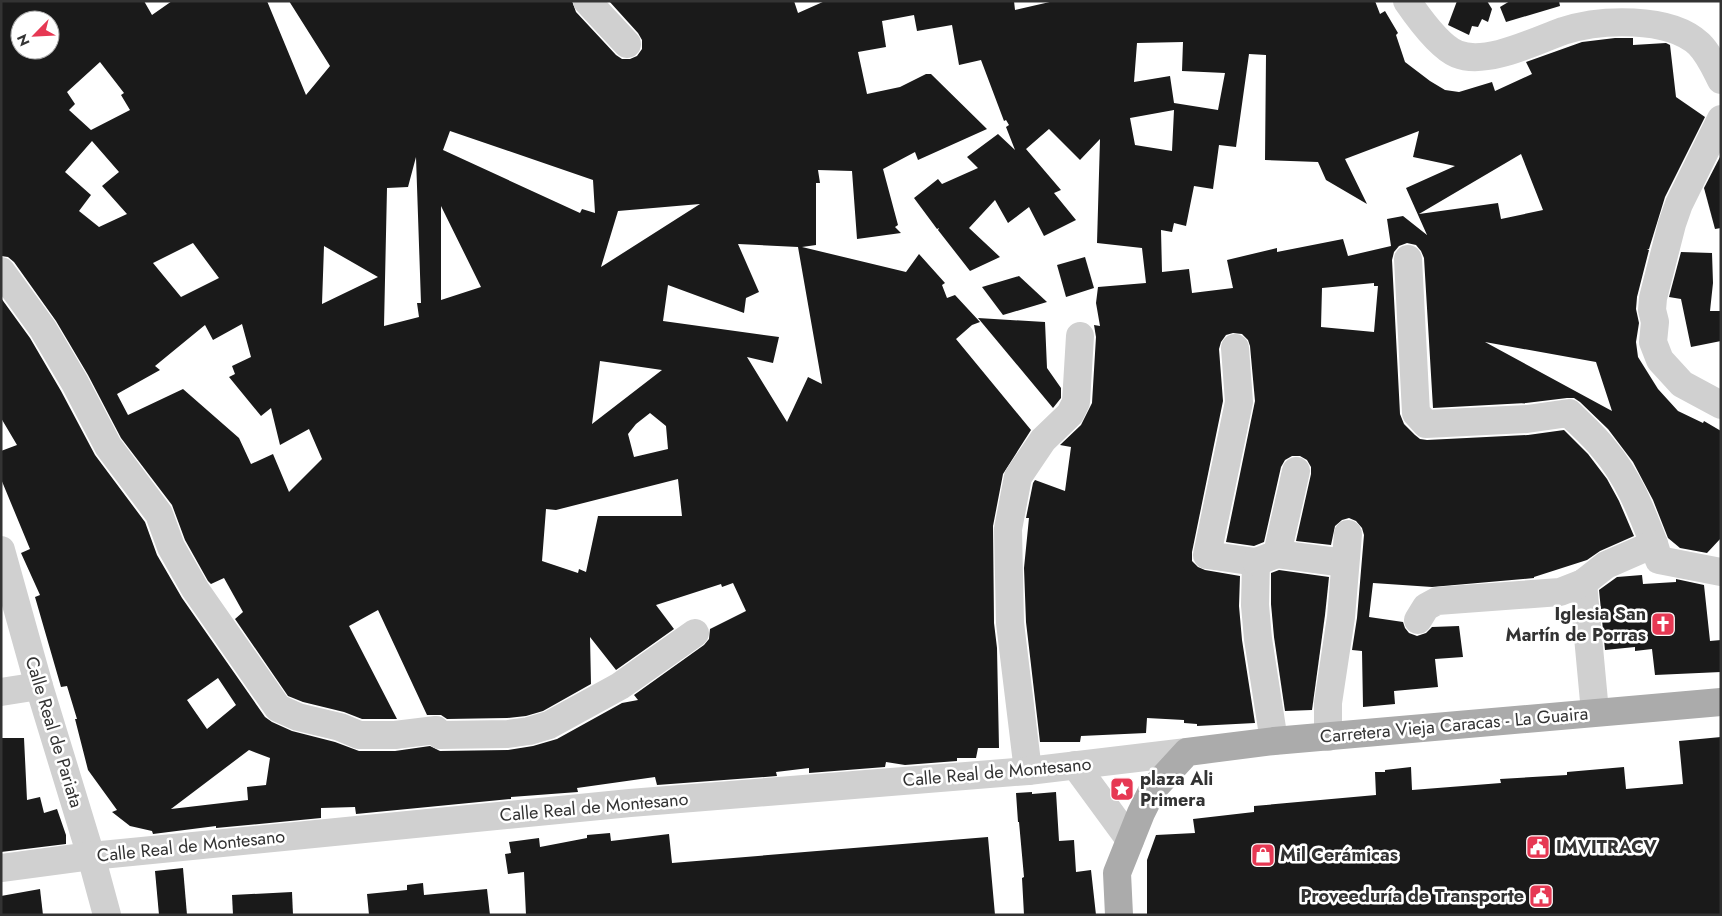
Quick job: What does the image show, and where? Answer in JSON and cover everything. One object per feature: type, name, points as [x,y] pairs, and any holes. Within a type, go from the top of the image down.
[{"type":"main road","name":"Carretera Vieja Caracas - La Guaira","points":[[1187,752],[1274,741],[1721,702]]},
{"type":"main road","points":[[1120,915],[1117,873],[1130,840],[1154,789],[1187,752]]},
{"type":"main road","points":[[1130,840],[1132,915]]},
{"type":"street","points":[[587,1],[627,44]]},
{"type":"street","points":[[1407,1],[1446,46],[1463,56],[1480,56],[1507,51],[1565,31],[1586,26],[1614,23],[1656,25],[1672,29],[1699,44],[1715,67],[1721,80]]},
{"type":"street","points":[[1721,119],[1679,204],[1653,298],[1652,310],[1655,322],[1653,342],[1660,360],[1682,384],[1721,405]]},
{"type":"street","points":[[1408,259],[1416,413],[1426,424],[1527,419],[1569,413],[1604,448],[1622,474],[1638,505],[1659,560],[1721,572]]},
{"type":"street","points":[[1,271],[43,329],[75,382],[108,446],[159,514],[171,547],[195,589],[278,708],[298,717],[340,727],[359,736],[436,730],[440,735],[508,734],[529,731],[549,725],[620,686],[695,633]]},
{"type":"street","points":[[1028,771],[1010,624],[1008,529],[1018,477],[1043,440],[1070,414],[1076,402],[1080,336]]},
{"type":"street","points":[[1235,348],[1240,402],[1207,555],[1345,563]]},
{"type":"street","points":[[1274,741],[1258,639],[1255,604],[1267,558],[1296,472]]},
{"type":"street","points":[[1328,737],[1328,703],[1340,617],[1348,534]]},
{"type":"street","points":[[1418,620],[1426,607],[1437,601],[1560,592],[1583,583],[1606,565],[1654,544]]},
{"type":"street","name":"Calle Real de Pariata","points":[[1,550],[107,915]]},
{"type":"street","points":[[1583,583],[1595,712]]},
{"type":"street","points":[[1,692],[39,686]]},
{"type":"street","name":"Calle Real de Montesano","points":[[1,868],[91,856],[621,804],[1028,771],[1187,752]]},
{"type":"street","points":[[1075,765],[1130,840]]},
{"type":"building","points":[[1,1],[144,1],[152,15],[172,1],[267,1],[306,95],[330,66],[289,1],[572,1],[576,12],[616,55],[622,59],[630,59],[637,56],[642,49],[642,40],[609,1],[794,1],[798,13],[825,1],[1014,1],[1015,10],[1054,1],[1375,1],[1380,14],[1385,11],[1398,33],[1396,35],[1405,62],[1445,90],[1459,92],[1492,82],[1495,91],[1532,74],[1526,62],[1582,42],[1633,38],[1633,45],[1666,43],[1670,45],[1676,97],[1705,117],[1665,197],[1649,249],[1647,250],[1649,250],[1637,297],[1636,309],[1639,323],[1636,342],[1638,357],[1658,389],[1678,411],[1703,423],[1704,421],[1721,431],[1721,538],[1707,553],[1680,548],[1668,538],[1653,500],[1633,462],[1608,429],[1574,398],[1526,403],[1433,408],[1424,258],[1416,245],[1407,243],[1399,246],[1394,252],[1392,260],[1400,414],[1404,424],[1420,439],[1427,440],[1528,435],[1564,430],[1588,454],[1607,479],[1634,536],[1600,551],[1587,560],[1534,578],[1432,587],[1373,583],[1369,617],[1403,622],[1409,633],[1417,636],[1426,633],[1432,627],[1459,626],[1463,657],[1435,659],[1438,687],[1394,691],[1395,704],[1363,707],[1362,651],[1352,650],[1357,618],[1364,535],[1362,528],[1356,521],[1349,518],[1342,520],[1335,526],[1331,545],[1296,541],[1311,474],[1311,467],[1307,460],[1300,456],[1292,456],[1285,460],[1281,467],[1264,542],[1254,546],[1226,542],[1255,401],[1248,340],[1242,334],[1233,333],[1226,335],[1219,349],[1223,401],[1192,552],[1192,561],[1198,567],[1205,570],[1240,576],[1239,606],[1242,640],[1255,723],[1197,726],[1197,724],[1184,723],[1184,720],[1147,718],[1146,733],[1081,736],[1080,742],[1040,742],[1026,622],[1024,568],[1029,518],[1026,518],[1033,483],[1035,480],[1065,491],[1071,447],[1060,445],[1081,425],[1092,403],[1096,337],[1094,325],[1100,326],[1096,303],[1098,287],[1146,283],[1142,248],[1097,243],[1100,139],[1080,160],[1049,129],[1026,149],[1061,190],[1054,193],[1076,220],[1044,236],[1029,207],[1008,223],[995,200],[969,228],[1000,257],[970,271],[938,230],[939,228],[937,229],[914,198],[938,179],[942,184],[978,168],[967,157],[998,134],[1015,150],[1006,127],[1009,125],[1006,120],[1004,121],[981,60],[959,65],[952,25],[917,31],[914,15],[882,21],[886,47],[858,52],[867,94],[900,87],[926,74],[931,74],[987,129],[918,160],[915,152],[883,169],[898,225],[895,227],[901,233],[857,239],[852,171],[818,170],[820,183],[816,183],[816,245],[802,247],[906,272],[919,254],[945,283],[942,285],[947,298],[955,295],[980,322],[972,325],[956,339],[1031,430],[1003,474],[993,526],[994,623],[997,648],[999,748],[978,748],[976,758],[957,758],[957,761],[905,765],[886,762],[885,767],[809,773],[809,768],[776,772],[777,776],[657,785],[655,777],[577,788],[578,792],[511,797],[511,799],[356,814],[355,807],[321,808],[321,818],[216,828],[216,826],[153,834],[152,831],[130,826],[112,812],[117,810],[88,770],[75,719],[77,719],[67,686],[61,687],[35,597],[40,595],[21,553],[30,549],[1,479],[1,451],[17,445],[1,418],[1,298],[30,338],[95,455],[145,522],[157,555],[182,598],[265,717],[292,731],[335,742],[359,751],[395,751],[430,746],[440,751],[508,750],[533,746],[557,739],[622,703],[638,700],[634,695],[704,645],[709,639],[710,629],[746,611],[733,583],[722,587],[721,584],[656,605],[674,629],[616,670],[590,637],[591,684],[543,711],[526,716],[507,718],[447,719],[441,715],[427,715],[378,610],[349,626],[397,719],[362,719],[288,696],[235,619],[243,612],[224,578],[211,584],[208,581],[185,540],[172,505],[121,438],[88,375],[56,321],[14,262],[8,257],[1,256]],"holes":[[[1183,42],[1182,71],[1225,73],[1218,110],[1174,103],[1170,76],[1134,82],[1137,43]],[[1249,54],[1266,55],[1265,160],[1318,162],[1326,180],[1367,204],[1345,159],[1419,131],[1413,157],[1455,166],[1406,188],[1427,235],[1403,216],[1387,219],[1391,246],[1348,256],[1343,239],[1277,252],[1277,248],[1227,260],[1233,288],[1192,293],[1189,269],[1162,272],[1161,230],[1172,232],[1174,223],[1186,226],[1194,186],[1213,189],[1219,145],[1236,147]],[[100,62],[124,93],[121,95],[130,110],[91,130],[69,110],[75,104],[67,92]],[[1174,110],[1172,151],[1135,145],[1130,118]],[[450,131],[593,180],[595,213],[582,209],[580,213],[443,150]],[[92,141],[119,172],[102,186],[127,214],[99,227],[79,211],[91,195],[65,172]],[[1521,154],[1543,210],[1501,219],[1498,203],[1419,214]],[[416,157],[421,303],[417,303],[419,317],[384,326],[387,188],[408,187]],[[700,204],[601,267],[618,211]],[[441,206],[481,287],[441,300]],[[193,243],[219,278],[181,297],[153,263]],[[738,244],[798,247],[822,384],[808,377],[787,422],[747,357],[773,363],[779,337],[663,321],[668,285],[744,313],[746,298],[759,292]],[[324,246],[378,277],[322,304]],[[1374,283],[1374,286],[1378,286],[1374,332],[1321,327],[1322,288]],[[242,324],[251,357],[232,366],[235,374],[229,377],[261,416],[271,408],[280,445],[309,429],[322,459],[289,492],[273,454],[251,464],[239,438],[183,389],[128,415],[117,394],[160,370],[155,366],[205,325],[213,340]],[[1485,342],[1596,362],[1612,411]],[[600,361],[662,370],[592,424]],[[650,413],[666,426],[668,449],[634,457],[628,434],[636,424]],[[678,479],[682,516],[598,516],[586,572],[579,569],[578,573],[542,561],[546,509],[556,510]],[[218,678],[236,705],[207,729],[187,700]],[[249,750],[270,758],[266,785],[247,787],[248,800],[171,809]]]},
{"type":"building","points":[[1457,1],[1487,1],[1492,9],[1488,22],[1482,19],[1478,27],[1472,26],[1469,35],[1448,25]]},
{"type":"building","points":[[1510,1],[1559,1],[1560,6],[1506,22],[1500,7]]},
{"type":"building","points":[[1721,155],[1721,228],[1715,229],[1704,188]]},
{"type":"building","points":[[1681,252],[1712,253],[1713,283],[1710,311],[1721,311],[1721,341],[1691,347],[1681,299],[1669,297]]},
{"type":"building","points":[[1085,257],[1094,288],[1066,297],[1057,265]]},
{"type":"building","points":[[1019,276],[1047,302],[1003,315],[982,287]]},
{"type":"building","points":[[978,318],[1045,322],[1047,368],[1061,388],[1061,398],[1053,408]]},
{"type":"building","points":[[1279,570],[1329,577],[1312,710],[1285,711],[1271,604],[1271,573]]},
{"type":"building","points":[[1642,575],[1643,584],[1676,582],[1676,579],[1704,585],[1710,641],[1721,640],[1721,672],[1655,675],[1652,649],[1635,651],[1635,647],[1605,650],[1599,590],[1617,577]]},
{"type":"building","points":[[1721,737],[1721,915],[1147,915],[1147,860],[1156,835],[1195,833],[1193,819],[1254,812],[1254,806],[1376,795],[1375,772],[1411,767],[1412,790],[1501,783],[1500,779],[1567,775],[1567,772],[1624,767],[1626,789],[1683,784],[1679,741]]},
{"type":"building","points":[[1,738],[24,738],[27,800],[40,797],[44,813],[57,809],[66,835],[66,844],[1,852]]},
{"type":"building","points":[[1032,792],[1032,794],[1056,792],[1059,841],[1074,840],[1076,872],[1091,870],[1096,915],[1024,915],[1022,878],[1024,877],[1016,793]]},
{"type":"building","points":[[610,833],[611,841],[669,834],[672,863],[988,837],[995,915],[526,915],[524,872],[508,874],[505,854],[511,853],[509,842],[539,838],[540,847],[587,838],[587,835]]},
{"type":"building","points":[[183,868],[187,915],[159,915],[155,871]]},
{"type":"building","points":[[423,883],[424,895],[487,889],[490,915],[369,915],[367,894],[407,890],[407,885]]},
{"type":"building","points":[[40,889],[43,915],[1,915],[1,896]]},
{"type":"building","points":[[292,892],[293,915],[233,915],[232,895]]},
{"type":"place","name":"Iglesia San Martín de Porras","points":[[1663,624]]},
{"type":"place","name":"plaza Ali Primera","points":[[1122,789]]},
{"type":"place","name":"IMVITRACV","points":[[1538,847]]},
{"type":"place","name":"Mil Cerámicas","points":[[1263,855]]},
{"type":"place","name":"Proveeduría de Transporte","points":[[1541,896]]}]
